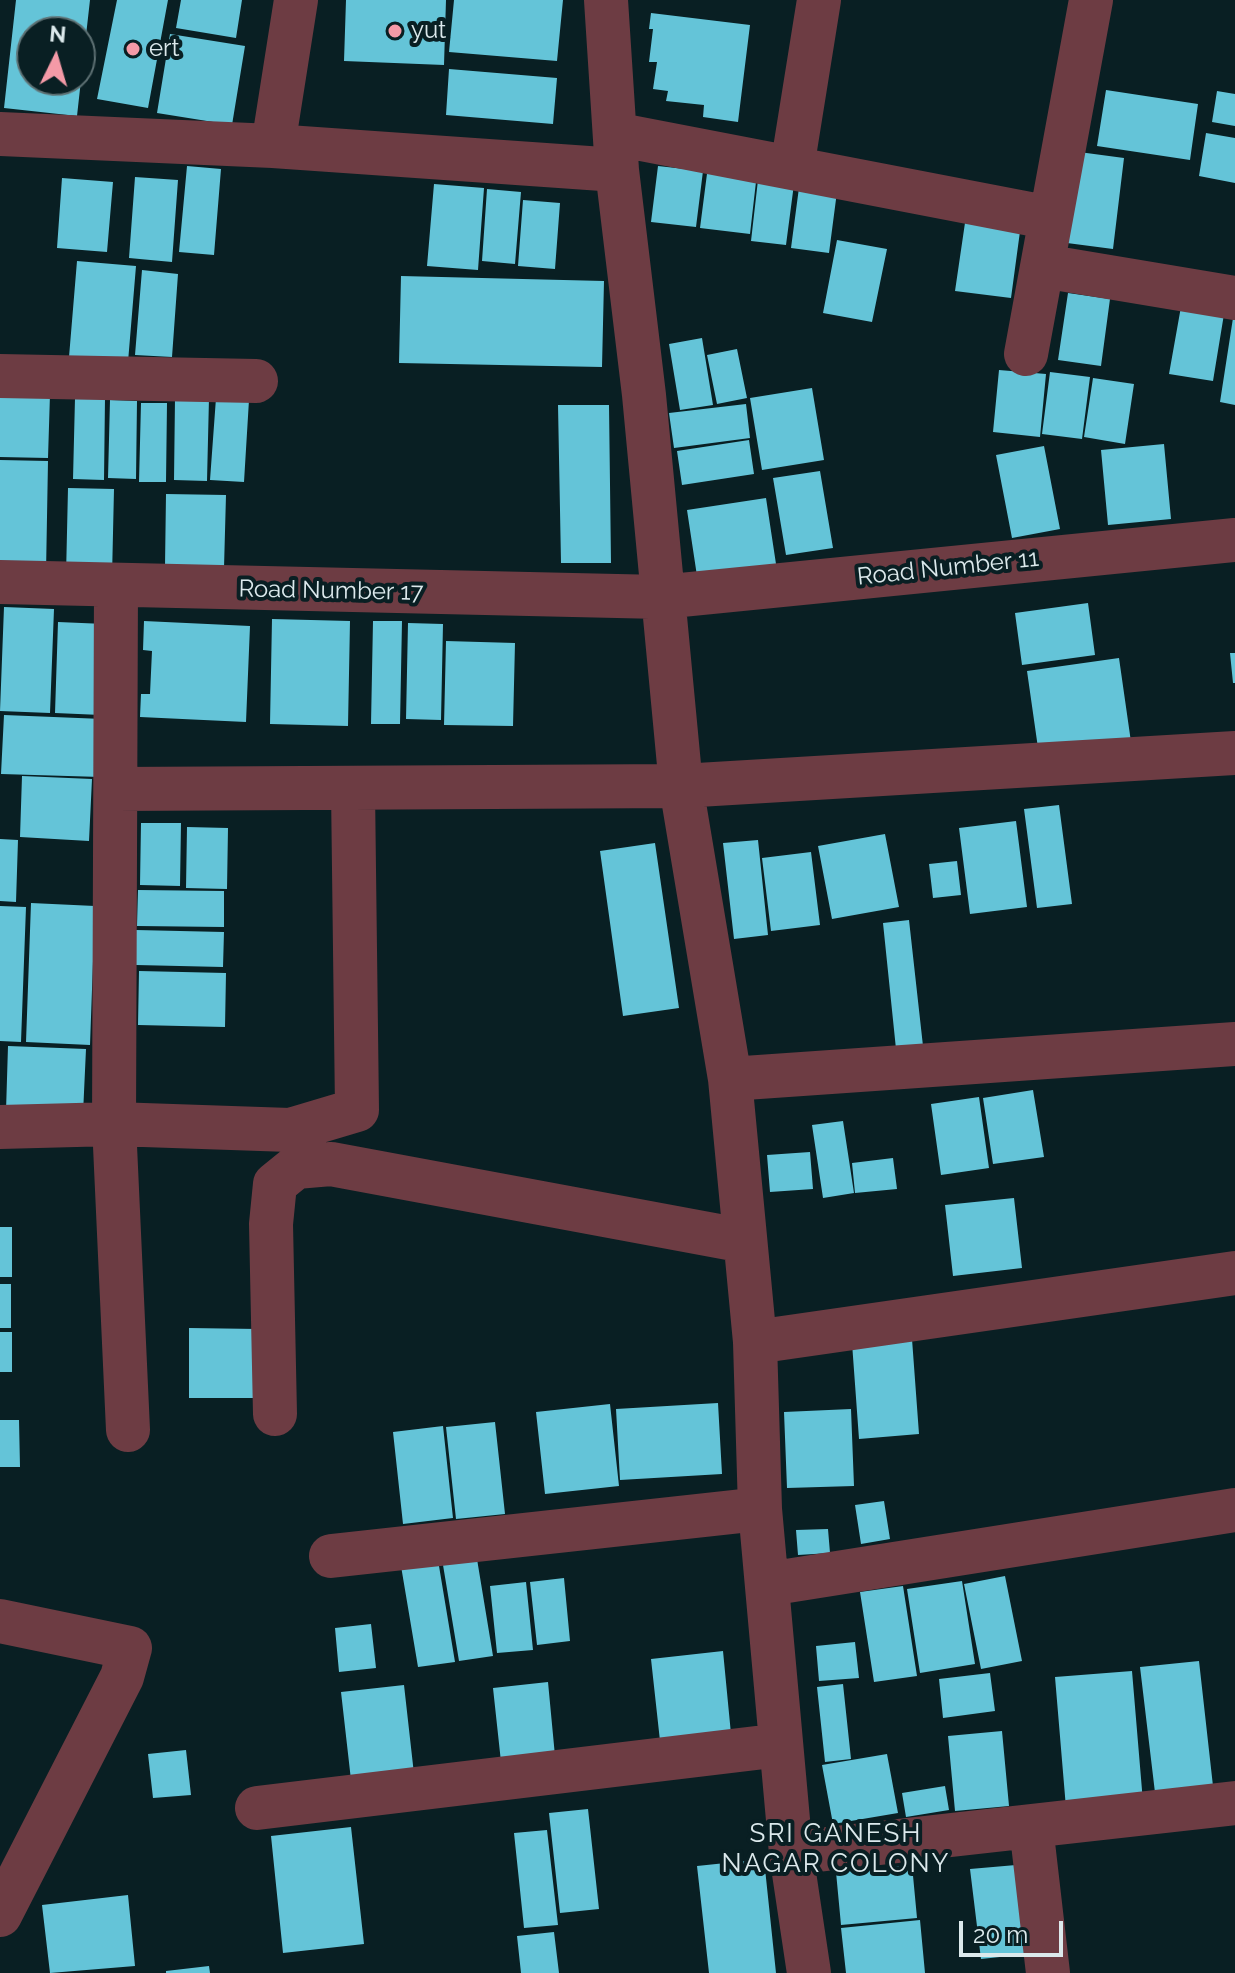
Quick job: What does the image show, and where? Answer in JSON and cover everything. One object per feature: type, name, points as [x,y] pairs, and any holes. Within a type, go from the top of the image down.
[{"type":"street","points":[[273,146],[296,0]]},
{"type":"street","points":[[606,0],[616,152],[644,395],[681,786],[730,1079],[755,1342],[760,1509],[791,1853],[809,1973]]},
{"type":"street","points":[[792,168],[819,0]]},
{"type":"street","points":[[1026,354],[1091,0]]},
{"type":"street","points":[[0,134],[273,146],[616,152],[792,168],[1051,218]]},
{"type":"street","points":[[1043,266],[1235,298]]},
{"type":"street","points":[[0,376],[256,381]]},
{"type":"street","name":"Road Number 11","points":[[661,597],[1235,540]]},
{"type":"street","name":"Road Number 17","points":[[0,582],[661,597]]},
{"type":"street","points":[[116,586],[114,1124],[128,1430]]},
{"type":"street","points":[[116,789],[681,786],[1235,753]]},
{"type":"street","points":[[0,1127],[114,1124],[290,1130],[357,1110],[353,789]]},
{"type":"street","points":[[730,1079],[1235,1044]]},
{"type":"street","points":[[275,1414],[271,1224],[275,1184],[296,1167],[331,1164],[745,1241]]},
{"type":"street","points":[[755,1342],[1235,1273]]},
{"type":"street","points":[[331,1556],[760,1509]]},
{"type":"street","points":[[768,1584],[1235,1510]]},
{"type":"street","points":[[0,1621],[130,1648],[122,1677],[0,1915]]},
{"type":"street","points":[[257,1808],[781,1745]]},
{"type":"street","points":[[791,1853],[1235,1803]]},
{"type":"street","points":[[1031,1826],[1048,1973]]},
{"type":"building","points":[[16,0],[90,0],[88,16],[16,16],[16,96],[79,96],[77,116],[4,108]]},
{"type":"building","name":"ert","points":[[117,0],[168,0],[148,108],[97,99]]},
{"type":"building","points":[[181,0],[242,0],[236,38],[176,28]]},
{"type":"building","name":"yut","points":[[346,0],[446,0],[444,65],[344,61]]},
{"type":"building","points":[[454,0],[563,0],[557,61],[449,52]]},
{"type":"building","points":[[651,13],[750,25],[738,122],[703,117],[704,105],[666,101],[668,91],[653,89],[657,62],[649,62],[653,29],[649,29]]},
{"type":"building","points":[[170,34],[245,46],[232,125],[157,113]]},
{"type":"building","points":[[449,69],[557,78],[553,124],[446,115]]},
{"type":"building","points":[[1106,90],[1198,104],[1190,160],[1097,146]]},
{"type":"building","points":[[1217,91],[1235,94],[1235,126],[1212,122]]},
{"type":"building","points":[[1206,133],[1235,138],[1235,183],[1199,176]]},
{"type":"building","points":[[1079,152],[1124,158],[1113,249],[1067,243]]},
{"type":"building","points":[[187,166],[221,169],[214,255],[179,252]]},
{"type":"building","points":[[658,166],[703,171],[696,227],[651,222]]},
{"type":"building","points":[[708,166],[757,173],[750,234],[700,228]]},
{"type":"building","points":[[135,177],[178,180],[172,262],[129,258]]},
{"type":"building","points":[[62,178],[113,182],[107,252],[57,248]]},
{"type":"building","points":[[758,180],[794,184],[786,245],[751,241]]},
{"type":"building","points":[[800,180],[838,184],[829,253],[791,248]]},
{"type":"building","points":[[434,184],[484,188],[478,270],[427,266]]},
{"type":"building","points":[[487,189],[521,192],[515,264],[482,261]]},
{"type":"building","points":[[523,200],[560,203],[555,269],[518,266]]},
{"type":"building","points":[[966,216],[1021,224],[1011,298],[955,291]]},
{"type":"building","points":[[837,240],[887,249],[872,322],[823,313]]},
{"type":"building","points":[[77,261],[136,266],[128,362],[69,357]]},
{"type":"building","points":[[142,270],[178,274],[172,357],[135,355]]},
{"type":"building","points":[[401,276],[604,281],[602,367],[399,363]]},
{"type":"building","points":[[1068,293],[1110,299],[1101,366],[1058,360]]},
{"type":"building","points":[[1182,301],[1225,308],[1213,381],[1169,374]]},
{"type":"building","points":[[1235,318],[1235,405],[1220,402]]},
{"type":"building","points":[[702,338],[713,405],[680,410],[669,344]]},
{"type":"building","points":[[737,349],[747,398],[717,404],[707,355]]},
{"type":"building","points":[[999,370],[1046,374],[1040,437],[993,432]]},
{"type":"building","points":[[1050,372],[1090,377],[1082,439],[1042,434]]},
{"type":"building","points":[[1093,378],[1134,384],[1125,444],[1084,437]]},
{"type":"building","points":[[812,388],[824,460],[762,470],[750,398]]},
{"type":"building","points":[[0,393],[50,394],[48,458],[0,457]]},
{"type":"building","points":[[75,398],[105,398],[104,480],[73,479]]},
{"type":"building","points":[[175,398],[209,398],[207,481],[174,480]]},
{"type":"building","points":[[216,398],[249,400],[244,482],[210,480]]},
{"type":"building","points":[[110,400],[137,401],[136,479],[108,478]]},
{"type":"building","points":[[141,403],[167,403],[166,482],[139,482]]},
{"type":"building","points":[[746,404],[750,438],[674,448],[669,413]]},
{"type":"building","points":[[558,405],[609,405],[611,563],[561,563]]},
{"type":"building","points":[[749,440],[754,474],[682,485],[677,451]]},
{"type":"building","points":[[1164,444],[1171,519],[1108,525],[1101,450]]},
{"type":"building","points":[[1044,446],[1060,529],[1012,538],[996,455]]},
{"type":"building","points":[[0,460],[48,461],[46,573],[0,572]]},
{"type":"building","points":[[820,471],[833,548],[786,555],[773,478]]},
{"type":"building","points":[[68,488],[114,489],[112,577],[66,576]]},
{"type":"building","points":[[166,494],[226,495],[224,568],[165,566]]},
{"type":"building","points":[[766,498],[776,564],[697,576],[687,510]]},
{"type":"building","points":[[1088,603],[1095,655],[1022,665],[1015,613]]},
{"type":"building","points":[[4,607],[54,609],[50,713],[0,711]]},
{"type":"building","points":[[272,619],[350,621],[348,726],[270,724]]},
{"type":"building","points":[[144,621],[250,626],[246,722],[140,717],[141,694],[150,694],[152,651],[143,650]]},
{"type":"building","points":[[373,621],[402,621],[400,724],[371,724]]},
{"type":"building","points":[[58,622],[105,624],[101,715],[55,713]]},
{"type":"building","points":[[408,623],[443,624],[441,720],[406,719]]},
{"type":"building","points":[[446,641],[515,643],[513,726],[444,725]]},
{"type":"building","points":[[1230,653],[1235,653],[1235,683],[1233,683]]},
{"type":"building","points":[[1119,658],[1131,742],[1039,755],[1027,671]]},
{"type":"building","points":[[4,715],[103,719],[101,777],[1,774]]},
{"type":"building","points":[[22,776],[92,779],[89,841],[20,837]]},
{"type":"building","points":[[1059,805],[1072,904],[1037,908],[1024,809]]},
{"type":"building","points":[[1016,821],[1027,907],[970,914],[959,828]]},
{"type":"building","points":[[141,823],[181,823],[180,886],[140,885]]},
{"type":"building","points":[[187,827],[228,828],[227,889],[186,888]]},
{"type":"building","points":[[885,834],[899,907],[832,919],[818,846]]},
{"type":"building","points":[[0,839],[18,840],[16,902],[0,901]]},
{"type":"building","points":[[758,840],[768,935],[734,939],[723,843]]},
{"type":"building","points":[[655,843],[679,1008],[623,1016],[600,851]]},
{"type":"building","points":[[811,852],[820,925],[771,931],[762,858]]},
{"type":"building","points":[[957,861],[961,895],[933,898],[929,864]]},
{"type":"building","points":[[138,890],[224,891],[224,927],[137,926]]},
{"type":"building","points":[[31,903],[95,906],[90,1045],[26,1042]]},
{"type":"building","points":[[0,906],[26,907],[21,1042],[0,1041]]},
{"type":"building","points":[[909,920],[923,1046],[896,1049],[883,923]]},
{"type":"building","points":[[136,930],[224,932],[223,967],[136,965]]},
{"type":"building","points":[[139,971],[226,973],[225,1027],[138,1025]]},
{"type":"building","points":[[8,1046],[86,1049],[83,1114],[6,1111]]},
{"type":"building","points":[[1033,1090],[1044,1157],[993,1164],[983,1098]]},
{"type":"building","points":[[979,1097],[989,1168],[941,1175],[931,1104]]},
{"type":"building","points":[[843,1121],[854,1193],[823,1198],[812,1125]]},
{"type":"building","points":[[810,1152],[813,1189],[770,1192],[767,1155]]},
{"type":"building","points":[[893,1158],[897,1189],[855,1193],[852,1163]]},
{"type":"building","points":[[1014,1198],[1022,1268],[953,1276],[945,1205]]},
{"type":"building","points":[[0,1227],[12,1227],[12,1277],[0,1277]]},
{"type":"building","points":[[0,1284],[11,1284],[11,1328],[0,1328]]},
{"type":"building","points":[[189,1328],[258,1329],[258,1398],[189,1398]]},
{"type":"building","points":[[0,1332],[12,1332],[12,1372],[0,1372]]},
{"type":"building","points":[[912,1339],[919,1434],[859,1439],[852,1343]]},
{"type":"building","points":[[718,1403],[722,1474],[620,1480],[616,1409]]},
{"type":"building","points":[[610,1404],[619,1486],[545,1494],[536,1412]]},
{"type":"building","points":[[851,1409],[854,1486],[787,1488],[784,1412]]},
{"type":"building","points":[[0,1420],[19,1420],[20,1467],[0,1467]]},
{"type":"building","points":[[495,1422],[505,1514],[456,1519],[446,1427]]},
{"type":"building","points":[[443,1426],[453,1518],[403,1524],[393,1432]]},
{"type":"building","points":[[884,1501],[890,1539],[861,1544],[855,1505]]},
{"type":"building","points":[[828,1529],[830,1553],[798,1555],[796,1530]]},
{"type":"building","points":[[477,1559],[493,1656],[459,1661],[443,1565]]},
{"type":"building","points":[[438,1560],[455,1662],[418,1667],[401,1566]]},
{"type":"building","points":[[1005,1576],[1022,1661],[981,1669],[964,1584]]},
{"type":"building","points":[[564,1578],[570,1641],[537,1645],[530,1582]]},
{"type":"building","points":[[962,1581],[975,1664],[920,1673],[907,1589]]},
{"type":"building","points":[[526,1582],[533,1650],[497,1653],[490,1586]]},
{"type":"building","points":[[903,1586],[917,1676],[874,1682],[860,1592]]},
{"type":"building","points":[[371,1624],[376,1668],[339,1672],[335,1628]]},
{"type":"building","points":[[855,1642],[859,1678],[819,1681],[816,1646]]},
{"type":"building","points":[[723,1651],[731,1734],[660,1741],[651,1659]]},
{"type":"building","points":[[1199,1661],[1214,1795],[1156,1801],[1140,1667]]},
{"type":"building","points":[[1132,1671],[1143,1802],[1066,1808],[1055,1677]]},
{"type":"building","points":[[990,1673],[995,1711],[943,1718],[939,1679]]},
{"type":"building","points":[[548,1682],[555,1756],[501,1762],[493,1688]]},
{"type":"building","points":[[843,1684],[851,1759],[825,1762],[817,1687]]},
{"type":"building","points":[[404,1685],[414,1774],[351,1780],[341,1692]]},
{"type":"building","points":[[1002,1731],[1009,1806],[955,1811],[948,1736]]},
{"type":"building","points":[[186,1750],[191,1795],[153,1798],[148,1754]]},
{"type":"building","points":[[887,1754],[898,1813],[833,1824],[822,1765]]},
{"type":"building","points":[[945,1786],[949,1810],[906,1817],[902,1793]]},
{"type":"building","points":[[588,1809],[599,1909],[560,1913],[549,1813]]},
{"type":"building","points":[[351,1827],[364,1944],[283,1953],[271,1836]]},
{"type":"building","points":[[547,1830],[558,1925],[524,1928],[514,1833]]},
{"type":"building","points":[[764,1859],[776,1973],[709,1973],[697,1866]]},
{"type":"building","points":[[912,1865],[917,1918],[841,1925],[836,1872]]},
{"type":"building","points":[[1016,1865],[1028,1954],[981,1959],[970,1869]]},
{"type":"building","points":[[128,1895],[135,1966],[50,1973],[42,1905]]},
{"type":"building","points":[[920,1920],[925,1973],[846,1973],[841,1928]]},
{"type":"building","points":[[554,1932],[559,1973],[521,1973],[517,1936]]},
{"type":"building","points":[[209,1966],[210,1973],[166,1973],[166,1971]]},
{"type":"place","name":"yut","points":[[395,31]]},
{"type":"place","name":"ert","points":[[133,49]]},
{"type":"district","name":"SRI GANESH NAGAR COLONY","points":[[836,1849]]}]
